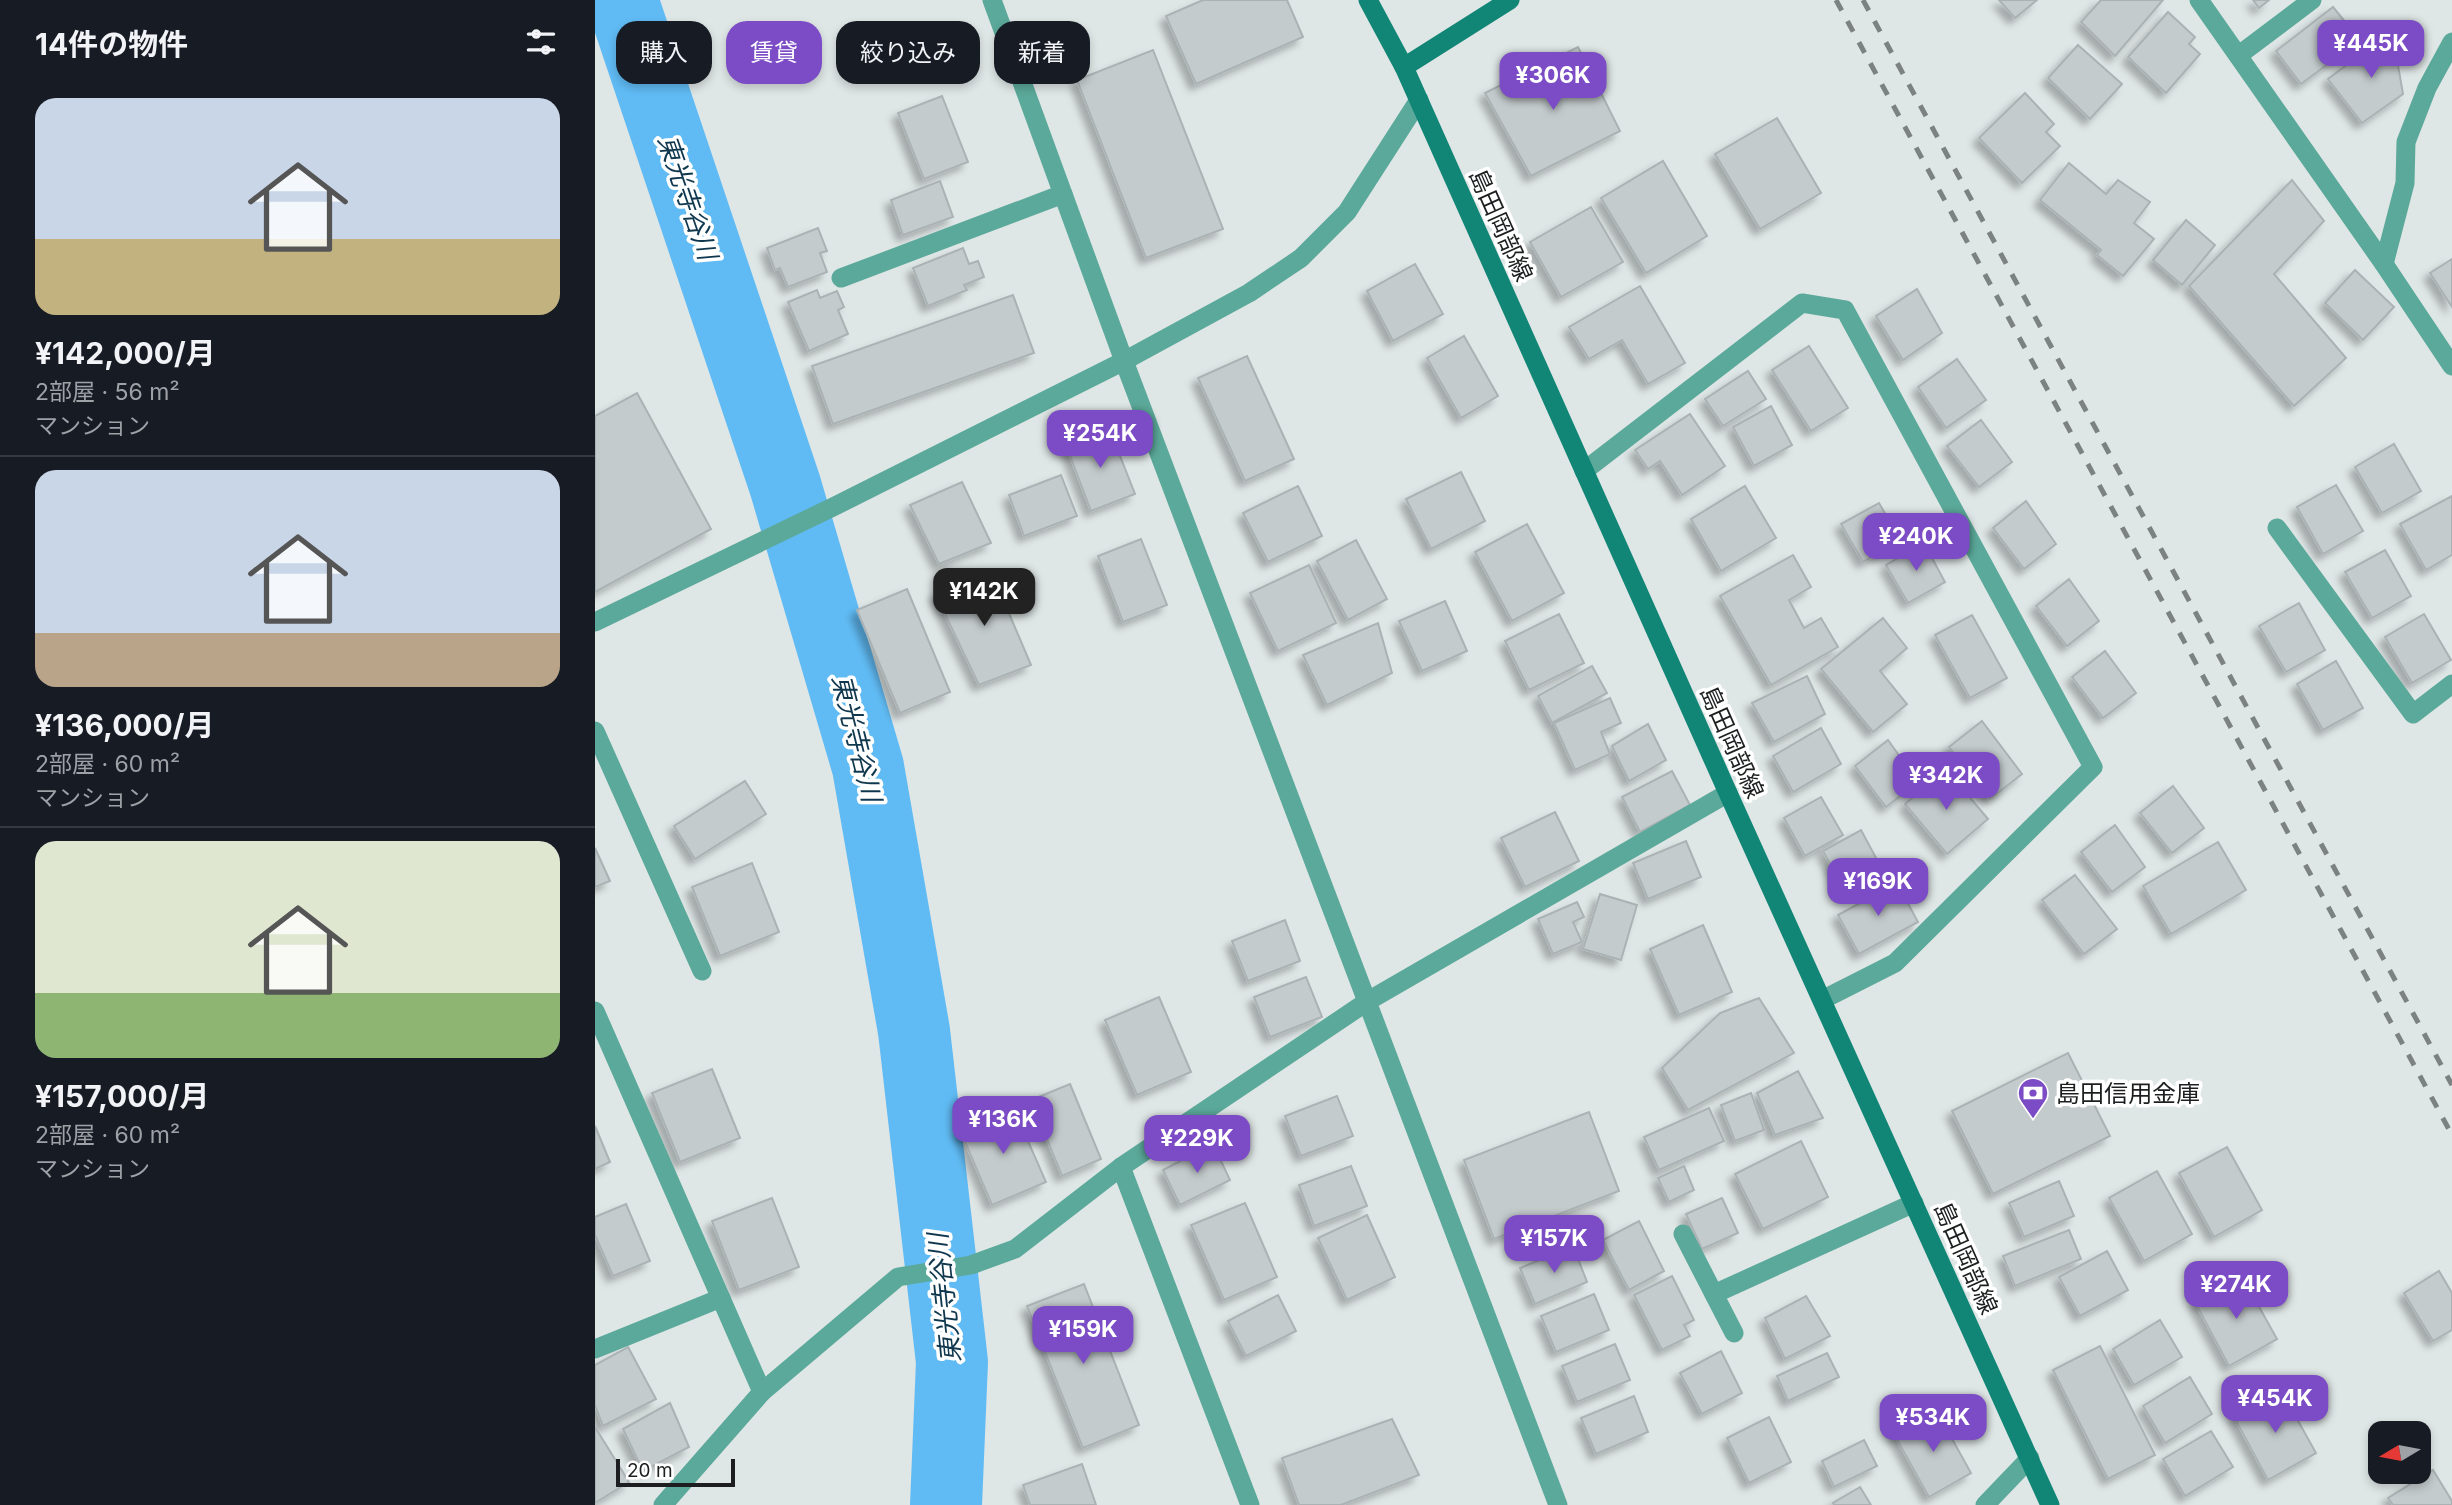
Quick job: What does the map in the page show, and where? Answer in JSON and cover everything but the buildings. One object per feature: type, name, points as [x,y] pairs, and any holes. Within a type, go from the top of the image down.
[{"type":"main road","name":"島田岡部線","points":[[1368,0],[1419,100],[2050,1505]]},
{"type":"main road","points":[[1404,67],[1510,0]]},
{"type":"street","points":[[992,0],[1124,361],[1558,1505]]},
{"type":"street","points":[[2199,0],[2452,366]]},
{"type":"street","points":[[2239,55],[2312,0]]},
{"type":"street","points":[[2384,264],[2405,183],[2406,142],[2427,88],[2452,42]]},
{"type":"street","points":[[595,622],[833,507],[1124,361],[1249,293],[1301,258],[1347,212],[1419,100]]},
{"type":"street","points":[[841,278],[1063,194]]},
{"type":"street","points":[[1584,471],[1802,303],[1845,310],[2093,767],[1895,963],[1822,1000]]},
{"type":"street","points":[[2277,528],[2413,714],[2452,684]]},
{"type":"street","points":[[595,731],[702,971]]},
{"type":"street","points":[[663,1505],[762,1392],[898,1277],[971,1265],[1015,1249],[1121,1167],[1368,1001],[1728,793]]},
{"type":"street","points":[[595,1011],[762,1392]]},
{"type":"street","points":[[1121,1167],[1250,1505]]},
{"type":"street","points":[[1714,1294],[1914,1203]]},
{"type":"street","points":[[1683,1234],[1734,1334]]},
{"type":"street","points":[[595,1349],[721,1298]]},
{"type":"street","points":[[1985,1505],[2030,1458]]},
{"type":"waterway","name":"東光寺谷川","points":[[622,0],[785,485],[868,767],[914,1031],[952,1362],[946,1505]]},
{"type":"railway","points":[[1836,0],[2452,1135]]},
{"type":"railway","points":[[1863,0],[2452,1085]]},
{"type":"place","name":"島田信用金庫","points":[[2033,1120]]}]
